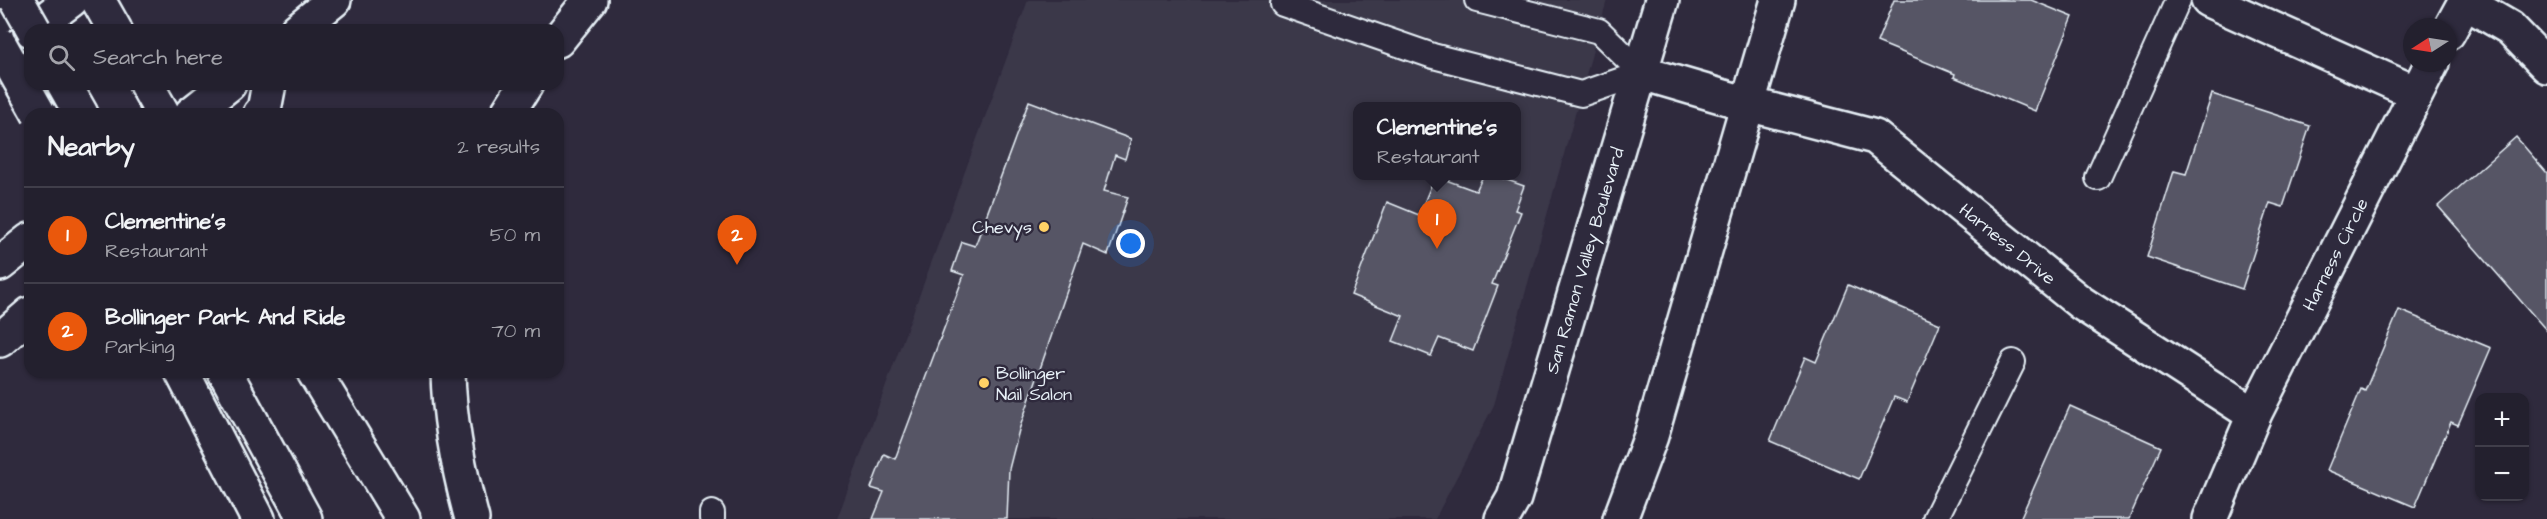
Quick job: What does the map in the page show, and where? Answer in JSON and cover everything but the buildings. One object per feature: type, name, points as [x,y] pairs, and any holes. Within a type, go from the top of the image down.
[{"type":"main road","points":[[0,16],[3,10],[15,0],[29,24]]},
{"type":"main road","points":[[40,24],[71,0]]},
{"type":"main road","points":[[98,0],[112,24]]},
{"type":"main road","points":[[304,24],[334,0]]},
{"type":"main road","points":[[564,32],[590,0]]},
{"type":"main road","name":"San Ramon Valley Boulevard","points":[[1502,519],[1514,498],[1662,0]]},
{"type":"main road","points":[[1620,519],[1651,436],[1778,0]]},
{"type":"main road","points":[[2208,0],[2416,93]]},
{"type":"main road","points":[[2456,18],[2465,1],[2510,28],[2547,66]]},
{"type":"main road","points":[[0,53],[24,36]]},
{"type":"main road","points":[[0,45],[24,87]]},
{"type":"main road","name":"Harness Circle","points":[[2254,415],[2427,72]]},
{"type":"main road","name":"Harness Drive","points":[[1642,73],[1748,104],[1875,137],[2081,303],[2254,415]]},
{"type":"main road","points":[[25,90],[36,108]]},
{"type":"main road","points":[[67,90],[78,108]]},
{"type":"main road","points":[[149,90],[160,108]]},
{"type":"main road","points":[[199,108],[221,90]]},
{"type":"main road","points":[[264,108],[268,90]]},
{"type":"main road","points":[[511,108],[522,90]]},
{"type":"main road","points":[[0,264],[24,245]]},
{"type":"main road","points":[[0,340],[24,319]]},
{"type":"main road","points":[[186,378],[258,519]]},
{"type":"main road","points":[[228,378],[305,519]]},
{"type":"main road","points":[[318,378],[403,519]]},
{"type":"main road","points":[[448,378],[459,471],[472,519]]},
{"type":"main road","points":[[2210,519],[2254,415]]},
{"type":"lane","points":[[1285,0],[1283,4],[1432,56],[1581,94],[1642,73],[1599,31],[1477,0]]},
{"type":"lane","points":[[2098,178],[2178,0]]},
{"type":"lane","points":[[1935,519],[2013,362]]},
{"type":"shaded area","points":[[1028,0],[1607,0],[1494,405],[1435,519],[837,519]]},
{"type":"place","name":"Chevys","points":[[1044,227]]},
{"type":"place","name":"Clementine's","points":[[1437,249]]},
{"type":"place","name":"Bollinger Park And Ride","points":[[737,265]]},
{"type":"place","name":"Bollinger Nail Salon","points":[[984,383]]}]
